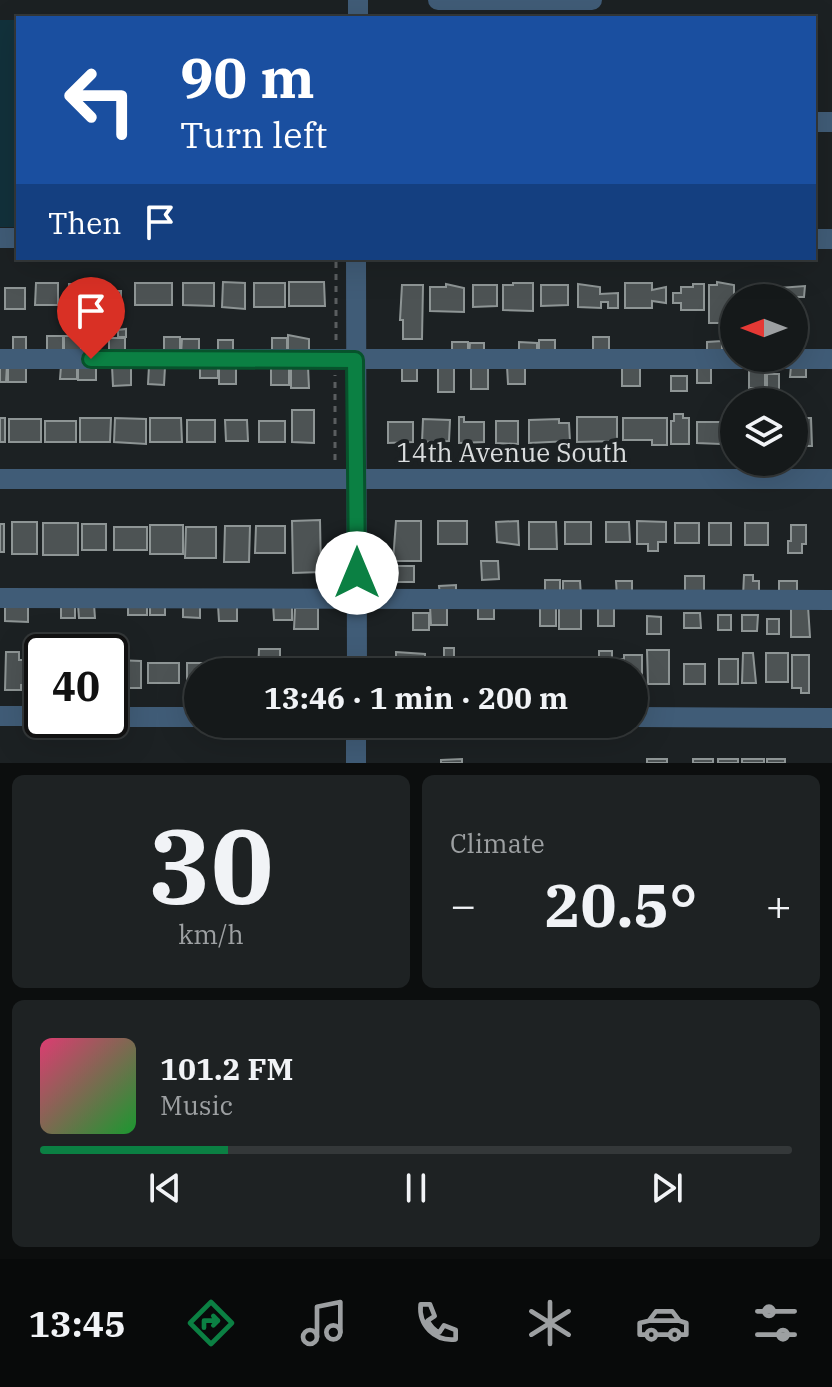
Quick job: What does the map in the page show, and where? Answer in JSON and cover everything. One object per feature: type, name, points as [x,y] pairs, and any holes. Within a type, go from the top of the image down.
[{"type":"street","points":[[438,0],[592,0]]},
{"type":"street","points":[[356,260],[357,658]]},
{"type":"street","points":[[0,359],[832,359]]},
{"type":"street","name":"14th Avenue South","points":[[0,479],[832,479]]},
{"type":"street","points":[[0,598],[832,600]]},
{"type":"street","points":[[0,716],[24,716]]},
{"type":"street","points":[[128,717],[184,717]]},
{"type":"street","points":[[648,717],[832,718]]},
{"type":"street","points":[[356,738],[356,763]]},
{"type":"shaded area","points":[[0,20],[16,20],[16,227],[0,227]]},
{"type":"building","points":[[223,282],[245,283],[245,309],[222,307]]},
{"type":"building","points":[[289,282],[324,282],[325,306],[289,306]]},
{"type":"building","points":[[717,282],[728,284],[720,284],[720,323],[709,323],[709,285],[717,285]]},
{"type":"building","points":[[36,283],[58,283],[58,305],[35,305]]},
{"type":"building","points":[[135,283],[172,283],[172,305],[135,305]]},
{"type":"building","points":[[183,283],[214,283],[214,306],[183,305]]},
{"type":"building","points":[[254,283],[285,283],[285,307],[254,307]]},
{"type":"building","points":[[533,283],[533,311],[503,310],[503,285]]},
{"type":"building","points":[[625,283],[652,283],[652,290],[666,287],[666,303],[652,301],[652,308],[625,308]]},
{"type":"building","points":[[69,284],[81,284],[81,289],[91,289],[91,312],[68,312]]},
{"type":"building","points":[[100,284],[110,285],[110,291],[121,291],[121,314],[99,314]]},
{"type":"building","points":[[446,284],[464,288],[464,312],[430,311],[430,287],[446,287]]},
{"type":"building","points":[[578,284],[600,287],[600,294],[618,293],[618,308],[608,308],[608,302],[601,302],[601,308],[578,307]]},
{"type":"building","points":[[693,284],[704,284],[704,310],[681,310],[681,303],[673,303],[673,293],[681,293],[681,287],[693,287]]},
{"type":"building","points":[[402,285],[423,285],[422,339],[403,339],[403,320],[400,320]]},
{"type":"building","points":[[473,285],[497,285],[497,306],[473,307]]},
{"type":"building","points":[[541,285],[568,285],[568,305],[541,306]]},
{"type":"building","points":[[5,288],[25,288],[25,309],[5,309]]},
{"type":"building","points":[[126,329],[126,337],[118,337],[118,330]]},
{"type":"building","points":[[288,335],[309,339],[309,355],[288,355]]},
{"type":"building","points":[[47,336],[63,336],[63,354],[47,355]]},
{"type":"building","points":[[64,336],[81,336],[81,354],[64,354]]},
{"type":"building","points":[[13,337],[26,337],[26,351],[13,351]]},
{"type":"building","points":[[164,337],[180,337],[180,354],[164,355]]},
{"type":"building","points":[[593,337],[609,337],[609,355],[593,355]]},
{"type":"building","points":[[109,338],[125,338],[125,355],[109,355]]},
{"type":"building","points":[[272,338],[287,338],[287,355],[272,355]]},
{"type":"building","points":[[182,339],[199,339],[199,354],[181,354]]},
{"type":"building","points":[[218,340],[233,340],[233,354],[218,354]]},
{"type":"building","points":[[539,340],[555,340],[555,355],[539,355]]},
{"type":"building","points":[[720,341],[720,357],[707,357],[707,342]]},
{"type":"building","points":[[452,342],[468,342],[468,354],[452,354]]},
{"type":"building","points":[[519,342],[537,343],[537,356],[519,355]]},
{"type":"building","points":[[470,343],[484,343],[484,356],[469,356]]},
{"type":"building","points":[[0,365],[7,365],[6,382],[0,382]]},
{"type":"building","points":[[8,365],[26,366],[26,382],[8,382]]},
{"type":"building","points":[[61,366],[77,366],[77,379],[60,379]]},
{"type":"building","points":[[78,366],[96,366],[96,380],[78,380]]},
{"type":"building","points":[[112,366],[131,366],[131,385],[113,386]]},
{"type":"building","points":[[149,366],[165,367],[164,385],[148,384]]},
{"type":"building","points":[[200,366],[218,366],[218,378],[200,378]]},
{"type":"building","points":[[219,366],[236,366],[236,384],[219,384]]},
{"type":"building","points":[[291,366],[308,366],[309,388],[291,388]]},
{"type":"building","points":[[471,366],[488,366],[488,389],[471,389]]},
{"type":"building","points":[[507,366],[525,366],[525,384],[508,384]]},
{"type":"building","points":[[271,367],[289,367],[289,385],[271,385]]},
{"type":"building","points":[[402,367],[417,367],[417,381],[402,381]]},
{"type":"building","points":[[438,367],[454,367],[454,392],[438,392]]},
{"type":"building","points":[[622,367],[640,367],[640,386],[622,386]]},
{"type":"building","points":[[697,367],[711,367],[711,383],[697,383]]},
{"type":"building","points":[[749,372],[765,372],[765,388],[749,388]]},
{"type":"building","points":[[790,372],[806,372],[806,377],[790,377]]},
{"type":"building","points":[[767,374],[779,374],[779,388],[767,388]]},
{"type":"building","points":[[671,376],[687,376],[687,391],[671,391]]},
{"type":"building","points":[[292,410],[314,410],[314,443],[292,442]]},
{"type":"building","points":[[674,414],[689,418],[689,444],[671,444]]},
{"type":"building","points":[[459,417],[464,417],[464,422],[484,422],[484,442],[459,443]]},
{"type":"building","points":[[577,417],[617,417],[617,441],[577,442]]},
{"type":"building","points":[[0,418],[5,418],[5,442],[0,442]]},
{"type":"building","points":[[80,418],[111,418],[110,442],[80,442]]},
{"type":"building","points":[[115,418],[146,419],[146,444],[114,442]]},
{"type":"building","points":[[150,418],[181,418],[182,442],[150,442]]},
{"type":"building","points":[[623,418],[667,418],[667,445],[652,445],[652,440],[623,440]]},
{"type":"building","points":[[808,418],[811,418],[812,446],[808,446]]},
{"type":"building","points":[[9,419],[41,419],[41,442],[9,442]]},
{"type":"building","points":[[423,419],[450,420],[449,441],[422,442]]},
{"type":"building","points":[[559,419],[559,423],[569,423],[570,441],[529,443],[529,420]]},
{"type":"building","points":[[187,420],[215,420],[215,442],[187,442]]},
{"type":"building","points":[[225,420],[247,420],[248,441],[226,441]]},
{"type":"building","points":[[45,421],[76,421],[76,442],[45,442]]},
{"type":"building","points":[[259,421],[285,421],[285,442],[259,442]]},
{"type":"building","points":[[496,421],[518,421],[518,444],[496,443]]},
{"type":"building","points":[[388,422],[413,422],[413,442],[388,443]]},
{"type":"building","points":[[697,422],[720,422],[720,444],[697,443]]},
{"type":"building","points":[[320,520],[321,572],[293,573],[292,521]]},
{"type":"building","points":[[396,521],[421,521],[421,561],[393,561]]},
{"type":"building","points":[[438,521],[467,521],[467,544],[438,544]]},
{"type":"building","points":[[518,521],[519,545],[497,542],[496,522]]},
{"type":"building","points":[[637,521],[666,522],[666,542],[658,542],[658,551],[648,551],[648,544],[637,544]]},
{"type":"building","points":[[12,522],[37,522],[37,554],[12,554]]},
{"type":"building","points":[[529,522],[556,522],[557,549],[529,549]]},
{"type":"building","points":[[565,522],[591,522],[591,544],[565,544]]},
{"type":"building","points":[[606,522],[629,522],[630,542],[606,542]]},
{"type":"building","points":[[43,523],[78,523],[78,555],[43,555]]},
{"type":"building","points":[[675,523],[699,523],[699,543],[675,543]]},
{"type":"building","points":[[709,523],[731,523],[731,545],[709,545]]},
{"type":"building","points":[[745,523],[768,523],[768,545],[745,545]]},
{"type":"building","points":[[0,524],[4,524],[4,552],[0,552]]},
{"type":"building","points":[[82,524],[106,524],[106,550],[82,550]]},
{"type":"building","points":[[150,525],[183,525],[183,554],[150,554]]},
{"type":"building","points":[[791,525],[806,525],[806,544],[802,544],[802,553],[788,553]]},
{"type":"building","points":[[225,526],[250,526],[249,562],[224,562]]},
{"type":"building","points":[[256,526],[285,526],[285,553],[255,553]]},
{"type":"building","points":[[114,527],[147,527],[147,550],[114,550]]},
{"type":"building","points":[[186,527],[216,527],[216,558],[185,558]]},
{"type":"building","points":[[481,561],[498,561],[499,579],[482,580]]},
{"type":"building","points":[[393,566],[414,566],[414,582],[393,582]]},
{"type":"building","points":[[744,575],[753,575],[753,581],[759,581],[759,597],[743,597]]},
{"type":"building","points":[[685,576],[704,576],[704,597],[685,597]]},
{"type":"building","points":[[545,580],[560,580],[560,596],[545,597]]},
{"type":"building","points":[[563,581],[580,581],[581,597],[563,597]]},
{"type":"building","points":[[616,581],[632,581],[632,596],[617,597]]},
{"type":"building","points":[[779,581],[797,581],[797,596],[779,596]]},
{"type":"building","points":[[456,585],[456,596],[440,596],[439,586]]},
{"type":"building","points":[[273,603],[292,603],[292,620],[274,620]]},
{"type":"building","points":[[5,604],[28,604],[28,622],[5,621]]},
{"type":"building","points":[[94,604],[95,618],[79,618],[78,605]]},
{"type":"building","points":[[128,604],[147,604],[147,615],[128,615]]},
{"type":"building","points":[[237,604],[237,621],[219,621],[218,605]]},
{"type":"building","points":[[61,605],[75,605],[75,618],[61,618]]},
{"type":"building","points":[[150,605],[165,605],[165,615],[150,615]]},
{"type":"building","points":[[183,605],[200,605],[200,618],[183,617]]},
{"type":"building","points":[[478,605],[494,605],[494,619],[478,619]]},
{"type":"building","points":[[598,605],[614,605],[614,626],[598,626]]},
{"type":"building","points":[[430,606],[447,606],[447,625],[431,625]]},
{"type":"building","points":[[559,606],[581,606],[581,629],[559,629]]},
{"type":"building","points":[[791,606],[808,606],[810,637],[791,637]]},
{"type":"building","points":[[295,608],[318,608],[318,629],[294,629]]},
{"type":"building","points":[[540,608],[556,608],[556,626],[540,626]]},
{"type":"building","points":[[413,613],[429,613],[429,630],[413,630]]},
{"type":"building","points":[[684,613],[700,613],[701,628],[684,628]]},
{"type":"building","points":[[718,615],[731,615],[731,630],[718,630]]},
{"type":"building","points":[[742,615],[758,615],[757,631],[742,631]]},
{"type":"building","points":[[647,616],[661,617],[661,634],[647,634]]},
{"type":"building","points":[[767,619],[779,619],[779,634],[767,634]]},
{"type":"building","points":[[444,648],[454,648],[454,657],[458,658],[436,658],[444,657]]},
{"type":"building","points":[[259,649],[280,649],[280,658],[259,658]]},
{"type":"building","points":[[647,650],[669,650],[669,684],[648,684]]},
{"type":"building","points":[[599,651],[612,651],[612,658],[599,658]]},
{"type":"building","points":[[6,652],[19,652],[19,660],[24,660],[24,685],[21,685],[21,690],[5,690]]},
{"type":"building","points":[[396,652],[425,654],[425,658],[396,658]]},
{"type":"building","points":[[743,653],[753,653],[756,683],[742,683]]},
{"type":"building","points":[[766,653],[788,653],[788,682],[766,682]]},
{"type":"building","points":[[624,655],[642,655],[642,658],[624,658]]},
{"type":"building","points":[[792,655],[809,655],[809,693],[801,693],[801,688],[792,688]]},
{"type":"building","points":[[719,659],[738,659],[738,684],[719,684]]},
{"type":"building","points":[[128,660],[141,661],[141,688],[128,688]]},
{"type":"building","points":[[148,663],[179,663],[179,683],[148,683]]},
{"type":"building","points":[[684,664],[705,664],[705,684],[684,684]]},
{"type":"building","points":[[462,759],[462,763],[441,763],[441,760]]},
{"type":"building","points":[[647,759],[667,759],[667,763],[647,763]]},
{"type":"building","points":[[693,759],[713,759],[713,763],[693,763]]},
{"type":"building","points":[[718,759],[738,759],[738,763],[718,763]]},
{"type":"building","points":[[742,759],[764,759],[764,763],[742,763]]},
{"type":"building","points":[[767,759],[785,759],[785,763],[767,763]]},
{"type":"route","points":[[91,359],[355,360],[357,573]]}]
